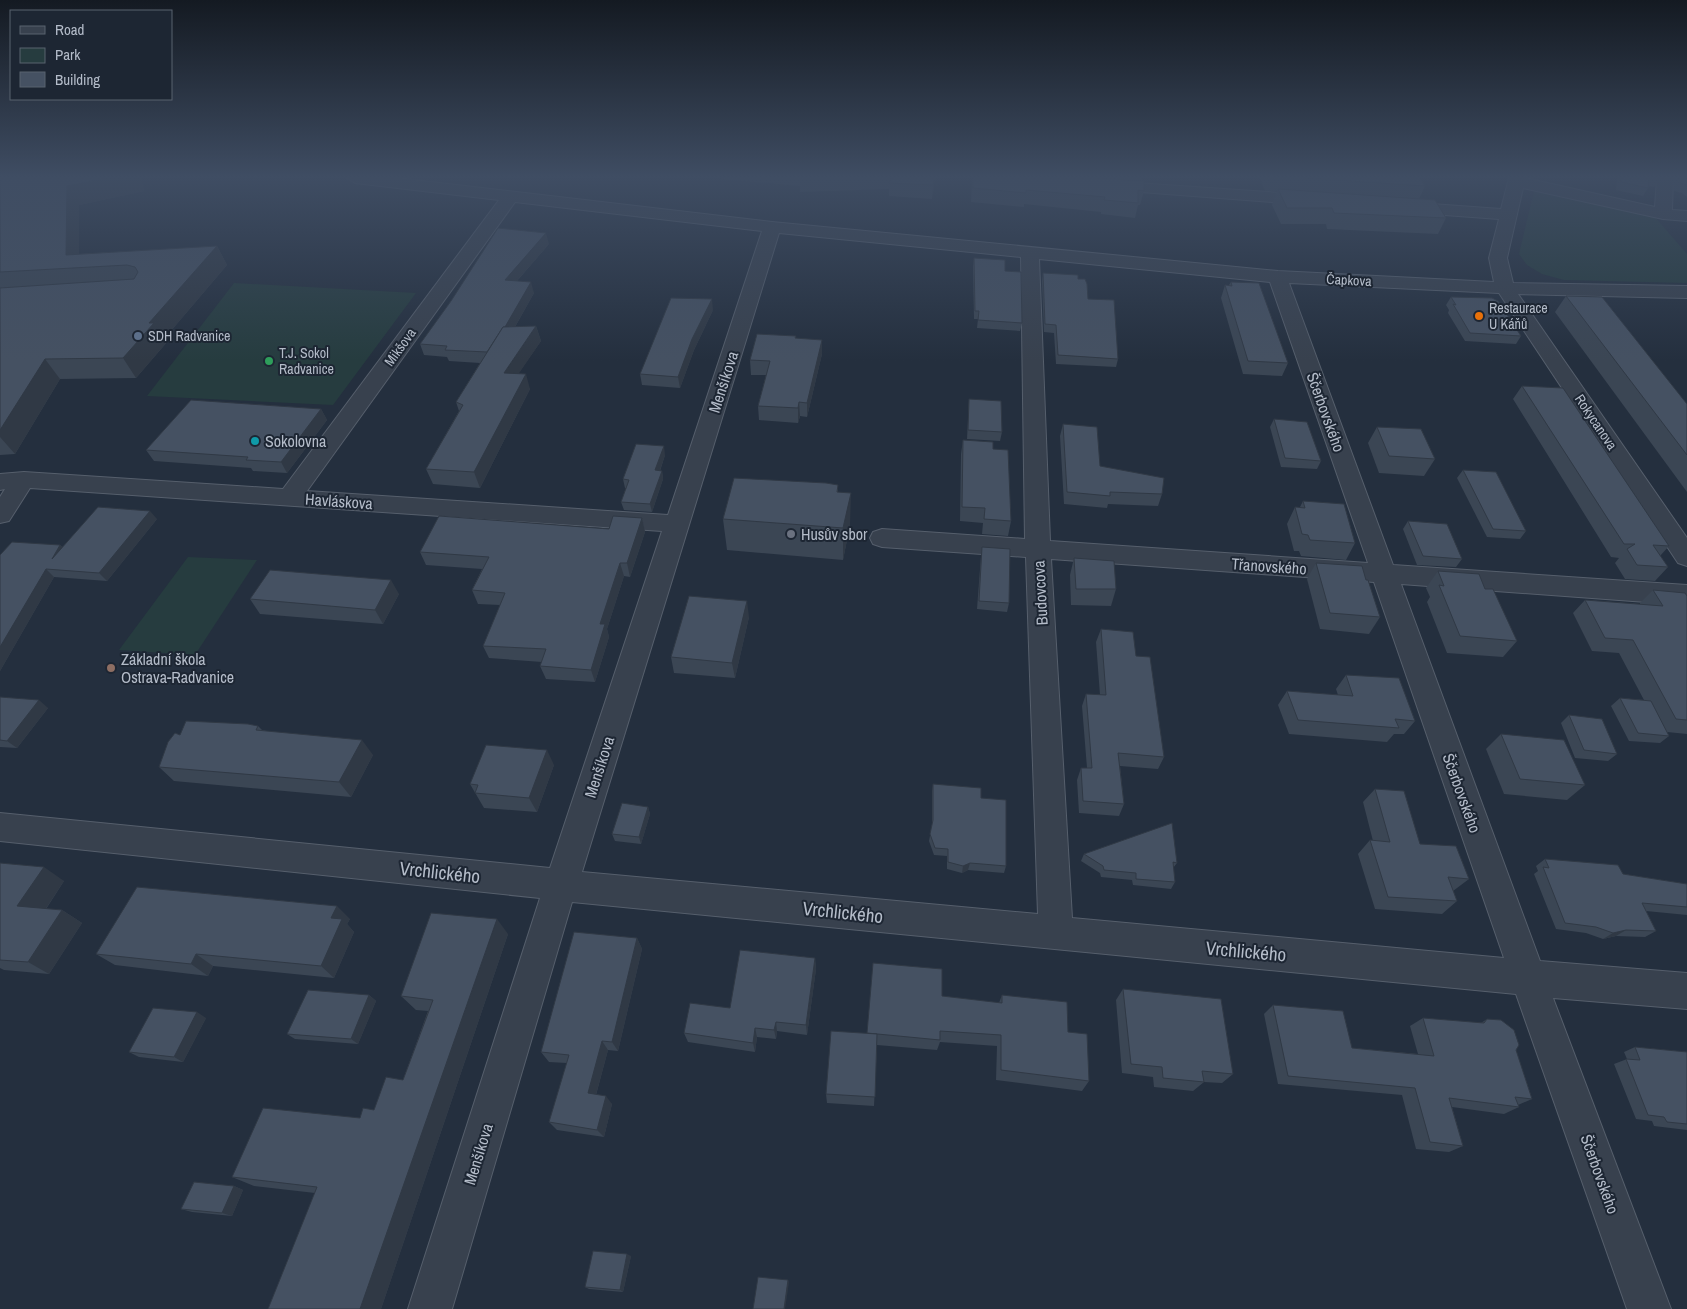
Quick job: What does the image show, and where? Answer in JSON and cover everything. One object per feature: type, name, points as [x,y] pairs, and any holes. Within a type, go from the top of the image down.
[{"type":"street","name":"Mikšova","points":[[290,497],[479,239]]},
{"type":"street","name":"Menšíkova","points":[[430,1309],[561,885],[768,239]]},
{"type":"street","name":"Čapkova","points":[[887,239],[1278,277],[1505,288],[1687,292]]},
{"type":"street","points":[[1502,239],[1498,258],[1505,288]]},
{"type":"street","name":"Budovcova","points":[[1030,254],[1038,550],[1056,932]]},
{"type":"street","name":"Ščerbovského","points":[[1278,277],[1528,978],[1649,1309]]},
{"type":"street","name":"Rokycanova","points":[[1505,288],[1687,557]]},
{"type":"street","points":[[0,515],[24,480]]},
{"type":"street","name":"Havláskova","points":[[0,482],[24,480],[677,524]]},
{"type":"street","name":"Třanovského","points":[[882,538],[1687,595]]},
{"type":"street","name":"Vrchlického","points":[[5,834],[561,885],[1528,978],[1687,990]]},
{"type":"green space","points":[[1523,239],[1674,239],[1687,254],[1687,283],[1564,280],[1542,274],[1527,265],[1519,254]]},
{"type":"green space","name":"T.J. Sokol Radvanice","points":[[234,283],[416,293],[333,405],[147,396]]},
{"type":"green space","points":[[188,557],[257,560],[195,655],[119,650]]},
{"type":"building","points":[[0,239],[66,239],[66,255],[217,246],[149,323],[154,323],[123,358],[45,359],[0,430],[0,288],[134,279],[138,272],[135,267],[127,265],[0,272]]},
{"type":"building","points":[[491,239],[541,239],[505,280],[531,282],[505,327],[503,327],[487,352],[445,350],[447,346],[420,344],[451,301]]},
{"type":"building","points":[[974,258],[1005,260],[1005,271],[1021,272],[1022,323],[978,320],[979,311],[975,311]]},
{"type":"building","points":[[1043,273],[1078,275],[1078,279],[1085,279],[1088,299],[1114,300],[1118,359],[1058,355],[1056,325],[1045,324]]},
{"type":"building","points":[[1231,282],[1259,283],[1288,363],[1248,361],[1225,285],[1232,286]]},
{"type":"building","points":[[1566,296],[1602,297],[1687,404],[1687,455]]},
{"type":"building","points":[[1451,297],[1492,298],[1498,301],[1521,336],[1470,333]]},
{"type":"building","points":[[671,298],[712,299],[692,339],[678,377],[640,374]]},
{"type":"building","points":[[536,326],[504,373],[526,374],[474,472],[426,469],[463,405],[456,402],[503,327]]},
{"type":"building","points":[[757,334],[796,336],[795,338],[822,340],[807,403],[799,402],[798,408],[758,406],[770,361],[750,360]]},
{"type":"building","points":[[1522,386],[1563,388],[1669,546],[1653,545],[1668,567],[1637,565],[1627,549],[1635,544],[1624,544]]},
{"type":"building","points":[[969,399],[1001,401],[1002,432],[968,430]]},
{"type":"building","points":[[191,400],[321,409],[281,462],[246,460],[248,457],[146,450]]},
{"type":"building","points":[[1274,419],[1307,422],[1321,461],[1285,458]]},
{"type":"building","points":[[1063,424],[1097,427],[1100,466],[1164,478],[1162,494],[1110,492],[1110,496],[1067,492]]},
{"type":"building","points":[[1377,427],[1421,429],[1435,459],[1389,456]]},
{"type":"building","points":[[963,440],[993,442],[993,449],[1008,450],[1011,521],[984,519],[985,508],[962,507]]},
{"type":"building","points":[[636,444],[664,446],[655,470],[662,471],[650,504],[621,502],[629,480],[623,479]]},
{"type":"building","points":[[1463,470],[1496,472],[1526,531],[1493,529]]},
{"type":"building","points":[[734,478],[838,485],[837,492],[851,493],[843,528],[723,519]]},
{"type":"building","points":[[1303,501],[1344,504],[1355,543],[1310,540],[1308,535],[1302,534],[1295,507],[1305,508]]},
{"type":"building","points":[[98,507],[150,511],[99,573],[46,569],[0,647],[0,555],[12,542],[60,545],[52,559]]},
{"type":"building","points":[[439,516],[609,529],[613,516],[642,518],[627,563],[620,563],[600,624],[605,624],[591,670],[540,666],[546,649],[483,646],[505,593],[472,590],[489,557],[420,552]]},
{"type":"building","points":[[1408,521],[1447,524],[1462,559],[1423,556]]},
{"type":"building","points":[[982,547],[1010,549],[1009,603],[979,601]]},
{"type":"building","points":[[1074,558],[1114,561],[1116,589],[1076,589]]},
{"type":"building","points":[[1316,563],[1362,566],[1380,617],[1330,613]]},
{"type":"building","points":[[270,570],[391,580],[375,610],[250,599]]},
{"type":"building","points":[[1438,571],[1479,574],[1485,589],[1493,589],[1517,641],[1460,636],[1439,585],[1444,586]]},
{"type":"building","points":[[1653,590],[1685,593],[1687,596],[1687,720],[1676,719],[1633,640],[1605,638],[1585,600],[1663,606]]},
{"type":"building","points":[[689,596],[747,601],[732,663],[671,657]]},
{"type":"building","points":[[1101,629],[1133,632],[1136,656],[1150,657],[1164,757],[1118,753],[1124,804],[1083,801],[1081,768],[1092,768],[1086,694],[1106,695]]},
{"type":"building","points":[[1346,675],[1399,678],[1415,721],[1395,719],[1399,728],[1298,720],[1287,691],[1353,696]]},
{"type":"building","points":[[0,697],[39,700],[7,741],[0,740]]},
{"type":"building","points":[[1620,698],[1651,701],[1669,736],[1638,733]]},
{"type":"building","points":[[1569,715],[1602,719],[1617,754],[1584,750]]},
{"type":"building","points":[[186,721],[248,724],[258,726],[256,730],[362,740],[339,782],[159,767],[168,742],[175,733],[180,735]]},
{"type":"building","points":[[1501,734],[1564,740],[1585,785],[1520,779]]},
{"type":"building","points":[[486,745],[547,750],[529,798],[475,793],[478,785],[470,784]]},
{"type":"building","points":[[933,784],[981,788],[981,798],[1006,800],[1006,866],[970,863],[963,866],[948,862],[948,849],[935,848],[930,834],[933,820]]},
{"type":"building","points":[[1375,789],[1404,791],[1420,844],[1456,846],[1469,879],[1448,877],[1457,901],[1388,897],[1370,840],[1390,842]]},
{"type":"building","points":[[622,803],[648,807],[639,837],[612,834]]},
{"type":"building","points":[[1172,823],[1177,863],[1173,862],[1175,882],[1136,879],[1136,873],[1104,870],[1103,866],[1084,854]]},
{"type":"building","points":[[1545,859],[1618,865],[1623,874],[1687,884],[1687,907],[1642,903],[1656,931],[1626,930],[1613,933],[1596,927],[1565,923],[1543,867],[1549,868]]},
{"type":"building","points":[[0,863],[44,867],[17,906],[62,910],[28,962],[0,960]]},
{"type":"building","points":[[137,887],[337,906],[331,918],[342,919],[321,966],[196,954],[191,964],[96,954]]},
{"type":"building","points":[[431,913],[497,919],[360,1309],[268,1309],[317,1187],[232,1177],[263,1108],[360,1118],[363,1108],[374,1110],[386,1077],[403,1080],[433,1000],[401,996]]},
{"type":"building","points":[[574,932],[637,938],[612,1042],[602,1041],[588,1093],[606,1096],[597,1130],[549,1122],[569,1055],[541,1052]]},
{"type":"building","points":[[740,950],[815,958],[806,1025],[776,1022],[774,1030],[755,1028],[753,1043],[684,1033],[690,1003],[730,1008]]},
{"type":"building","points":[[873,963],[942,969],[942,996],[1002,1003],[1002,995],[1067,1002],[1068,1032],[1087,1034],[1089,1081],[1001,1070],[1001,1035],[940,1031],[940,1040],[867,1033]]},
{"type":"building","points":[[1123,989],[1221,999],[1233,1074],[1202,1071],[1204,1082],[1163,1078],[1162,1067],[1131,1064]]},
{"type":"building","points":[[308,990],[369,995],[351,1039],[287,1034]]},
{"type":"building","points":[[1273,1005],[1343,1011],[1352,1048],[1434,1056],[1423,1018],[1484,1023],[1487,1019],[1501,1020],[1514,1030],[1519,1045],[1516,1050],[1532,1099],[1515,1097],[1519,1107],[1449,1098],[1463,1146],[1430,1142],[1415,1088],[1288,1076]]},
{"type":"building","points":[[153,1008],[197,1012],[174,1057],[129,1052]]},
{"type":"building","points":[[831,1031],[877,1034],[875,1097],[826,1094]]},
{"type":"building","points":[[1635,1047],[1687,1052],[1687,1124],[1667,1122],[1664,1117],[1648,1115],[1626,1059],[1640,1060]]},
{"type":"building","points":[[194,1182],[234,1186],[222,1213],[181,1209]]},
{"type":"building","points":[[593,1251],[627,1254],[620,1290],[585,1287]]},
{"type":"building","points":[[758,1277],[788,1280],[784,1309],[753,1309]]},
{"type":"place","name":"Restaurace U Káňů","points":[[1479,316]]},
{"type":"place","name":"SDH Radvanice","points":[[138,336]]},
{"type":"place","name":"T.J. Sokol Radvanice","points":[[269,361]]},
{"type":"place","name":"Sokolovna","points":[[255,441]]},
{"type":"place","name":"Husův sbor","points":[[791,534]]},
{"type":"place","name":"Základní škola Ostrava-Radvanice","points":[[111,668]]}]
